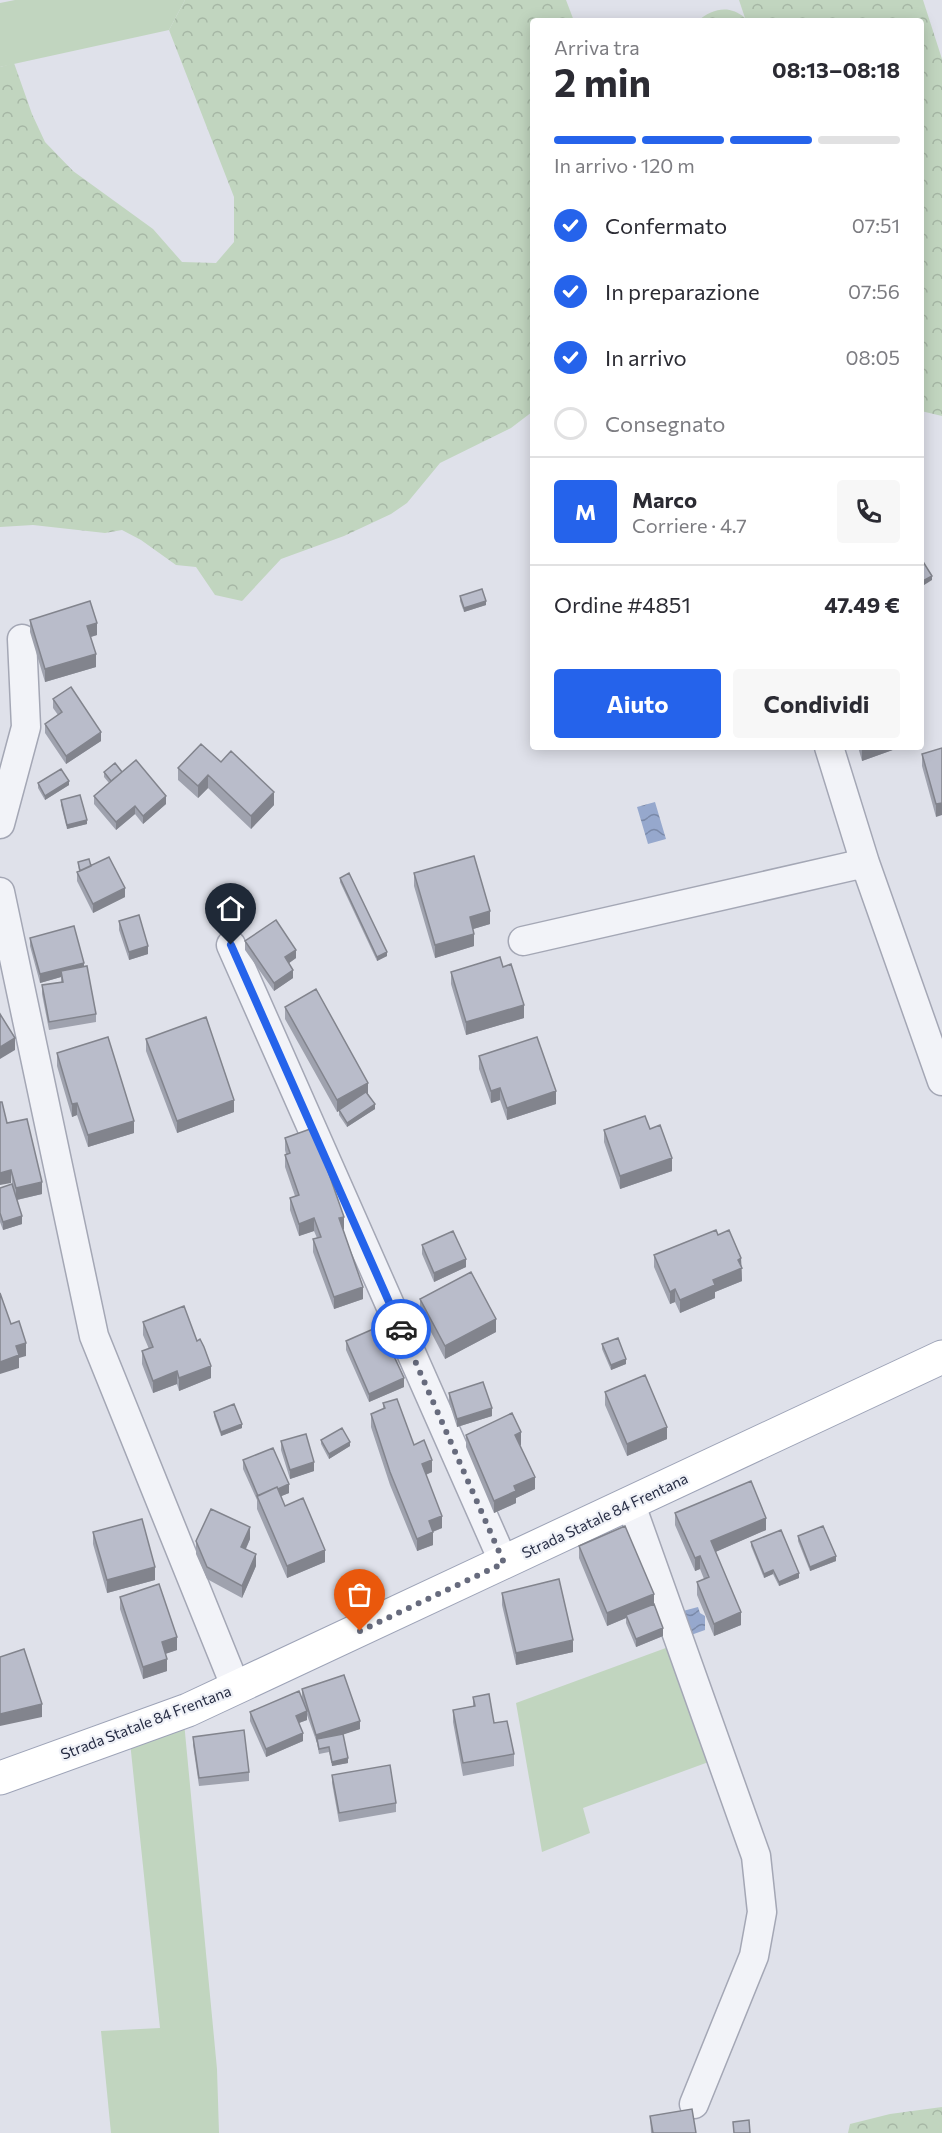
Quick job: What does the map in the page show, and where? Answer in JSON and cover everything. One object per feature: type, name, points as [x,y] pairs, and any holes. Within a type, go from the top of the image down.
[{"type":"main road","name":"Strada Statale 84 Frentana","points":[[0,1778],[188,1710],[631,1505],[942,1357]]},
{"type":"street","points":[[0,824],[26,727],[21,639]]},
{"type":"street","points":[[830,750],[865,863],[942,1081]]},
{"type":"street","points":[[523,941],[865,863]]},
{"type":"street","points":[[0,892],[94,1336],[236,1688]]},
{"type":"street","points":[[231,945],[504,1563]]},
{"type":"street","points":[[631,1505],[756,1856],[762,1912],[754,1956],[694,2104]]},
{"type":"green space","points":[[15,0],[185,0],[169,30],[0,67],[0,3]]},
{"type":"green space","points":[[185,0],[566,0],[573,18],[530,18],[530,414],[511,428],[440,463],[407,503],[391,514],[344,536],[281,559],[242,601],[215,595],[196,567],[176,565],[141,540],[122,530],[105,533],[33,525],[0,527],[0,67],[14,63],[32,114],[45,142],[73,171],[153,229],[182,262],[216,263],[234,242],[234,197],[169,30]]},
{"type":"green space","points":[[739,0],[923,0],[942,59],[942,416],[924,412],[924,18],[745,18]]},
{"type":"green space","points":[[721,10],[739,14],[745,18],[702,18]]},
{"type":"green space","points":[[674,1645],[714,1760],[583,1808],[590,1833],[542,1852],[516,1703]]},
{"type":"green space","points":[[184,1722],[217,2069],[219,2133],[111,2133],[101,2031],[160,2028],[130,1742]]},
{"type":"green space","points":[[942,2107],[942,2133],[848,2133],[850,2124],[890,2114]]},
{"type":"water","points":[[655,802],[666,839],[648,844],[637,807]]},
{"type":"water","points":[[698,1607],[700,1613],[705,1616],[705,1630],[691,1635],[683,1611]]},
{"type":"building","points":[[924,563],[932,576],[924,580]]},
{"type":"building","points":[[482,589],[486,601],[464,608],[460,596]]},
{"type":"building","points":[[90,601],[97,623],[87,626],[96,654],[45,669],[30,620]]},
{"type":"building","points":[[71,687],[101,732],[66,756],[45,724],[62,712],[53,699]]},
{"type":"building","points":[[201,744],[221,762],[231,751],[274,792],[251,816],[208,775],[198,786],[178,768]]},
{"type":"building","points":[[942,748],[942,803],[936,804],[922,754]]},
{"type":"building","points":[[136,760],[166,796],[143,816],[135,806],[116,822],[94,796]]},
{"type":"building","points":[[115,763],[122,772],[111,781],[104,772]]},
{"type":"building","points":[[61,769],[69,781],[45,796],[38,783]]},
{"type":"building","points":[[80,795],[87,820],[67,825],[61,800]]},
{"type":"building","points":[[474,856],[490,911],[470,917],[474,934],[435,945],[414,873]]},
{"type":"building","points":[[109,857],[125,888],[93,904],[77,872]]},
{"type":"building","points":[[89,859],[91,866],[80,871],[78,862]]},
{"type":"building","points":[[349,873],[387,952],[377,957],[340,878]]},
{"type":"building","points":[[139,915],[148,946],[129,952],[119,921]]},
{"type":"building","points":[[276,920],[296,950],[285,957],[293,970],[274,983],[245,941]]},
{"type":"building","points":[[74,926],[84,963],[40,974],[30,938]]},
{"type":"building","points":[[500,957],[503,967],[511,964],[524,1005],[466,1022],[451,972]]},
{"type":"building","points":[[87,966],[96,1014],[49,1022],[42,985],[63,982],[61,971]]},
{"type":"building","points":[[316,989],[368,1083],[337,1100],[285,1007]]},
{"type":"building","points":[[0,1014],[15,1038],[0,1047]]},
{"type":"building","points":[[206,1017],[234,1100],[177,1121],[146,1039]]},
{"type":"building","points":[[108,1037],[134,1121],[88,1135],[77,1103],[72,1104],[57,1053]]},
{"type":"building","points":[[537,1037],[556,1091],[507,1108],[500,1088],[491,1091],[479,1056]]},
{"type":"building","points":[[366,1092],[375,1104],[347,1123],[339,1110]]},
{"type":"building","points":[[0,1102],[2,1102],[7,1123],[27,1119],[42,1182],[16,1188],[11,1170],[0,1173]]},
{"type":"building","points":[[645,1116],[650,1129],[660,1125],[672,1158],[620,1176],[604,1130]]},
{"type":"building","points":[[313,1128],[344,1217],[339,1218],[363,1287],[334,1297],[313,1239],[321,1237],[314,1218],[299,1224],[290,1198],[299,1195],[285,1155],[290,1153],[285,1138]]},
{"type":"building","points":[[12,1184],[22,1216],[3,1222],[0,1213],[0,1188]]},
{"type":"building","points":[[716,1230],[718,1235],[729,1230],[741,1258],[738,1260],[742,1268],[713,1280],[715,1285],[680,1300],[675,1289],[670,1292],[654,1255]]},
{"type":"building","points":[[453,1231],[466,1259],[434,1273],[422,1245]]},
{"type":"building","points":[[471,1272],[496,1319],[445,1346],[420,1299]]},
{"type":"building","points":[[0,1293],[11,1324],[19,1321],[26,1343],[16,1346],[19,1355],[0,1362]]},
{"type":"building","points":[[184,1306],[197,1341],[200,1339],[211,1366],[179,1378],[177,1371],[153,1381],[142,1351],[153,1347],[143,1322]]},
{"type":"building","points":[[380,1326],[404,1378],[369,1394],[346,1341]]},
{"type":"building","points":[[618,1338],[626,1359],[611,1365],[602,1344]]},
{"type":"building","points":[[645,1375],[667,1427],[627,1444],[605,1392]]},
{"type":"building","points":[[483,1382],[492,1408],[457,1419],[449,1393]]},
{"type":"building","points":[[397,1399],[414,1445],[424,1440],[432,1460],[422,1464],[442,1516],[429,1521],[433,1532],[417,1539],[390,1472],[371,1414],[385,1408],[383,1403]]},
{"type":"building","points":[[234,1404],[242,1424],[221,1432],[214,1412]]},
{"type":"building","points":[[512,1413],[521,1432],[515,1435],[535,1477],[514,1486],[516,1491],[494,1501],[466,1435]]},
{"type":"building","points":[[342,1428],[350,1442],[329,1454],[321,1440]]},
{"type":"building","points":[[306,1434],[314,1462],[290,1470],[281,1441]]},
{"type":"building","points":[[273,1448],[289,1484],[258,1496],[243,1460]]},
{"type":"building","points":[[751,1481],[766,1518],[711,1541],[741,1612],[714,1624],[697,1582],[709,1577],[700,1556],[695,1558],[675,1513]]},
{"type":"building","points":[[277,1487],[285,1506],[303,1498],[325,1550],[287,1566],[257,1496]]},
{"type":"building","points":[[211,1509],[250,1527],[241,1547],[256,1554],[242,1586],[207,1567],[196,1541]]},
{"type":"building","points":[[142,1519],[155,1567],[107,1580],[93,1532]]},
{"type":"building","points":[[625,1526],[654,1594],[607,1613],[579,1546]]},
{"type":"building","points":[[823,1526],[836,1556],[810,1567],[798,1536]]},
{"type":"building","points":[[781,1530],[799,1573],[779,1582],[773,1570],[764,1574],[751,1542]]},
{"type":"building","points":[[559,1579],[573,1640],[516,1653],[502,1593]]},
{"type":"building","points":[[159,1584],[177,1637],[162,1642],[167,1659],[143,1667],[120,1597]]},
{"type":"building","points":[[654,1604],[663,1628],[636,1639],[626,1615]]},
{"type":"building","points":[[24,1649],[42,1704],[0,1714],[0,1657]]},
{"type":"building","points":[[344,1675],[360,1721],[316,1735],[302,1689]]},
{"type":"building","points":[[299,1691],[307,1711],[296,1716],[303,1733],[266,1749],[250,1712]]},
{"type":"building","points":[[489,1694],[494,1723],[507,1721],[514,1754],[463,1763],[453,1710],[475,1706],[473,1697]]},
{"type":"building","points":[[244,1730],[249,1772],[199,1778],[193,1737]]},
{"type":"building","points":[[343,1734],[348,1758],[332,1762],[329,1747],[319,1749],[317,1739]]},
{"type":"building","points":[[390,1765],[396,1803],[339,1813],[332,1775]]},
{"type":"building","points":[[692,2109],[696,2133],[653,2133],[650,2116]]},
{"type":"building","points":[[749,2120],[750,2133],[734,2133],[733,2122]]},
{"type":"way so far","points":[[360,1631],[504,1563],[401,1329]]},
{"type":"route","points":[[231,945],[401,1329]]}]
